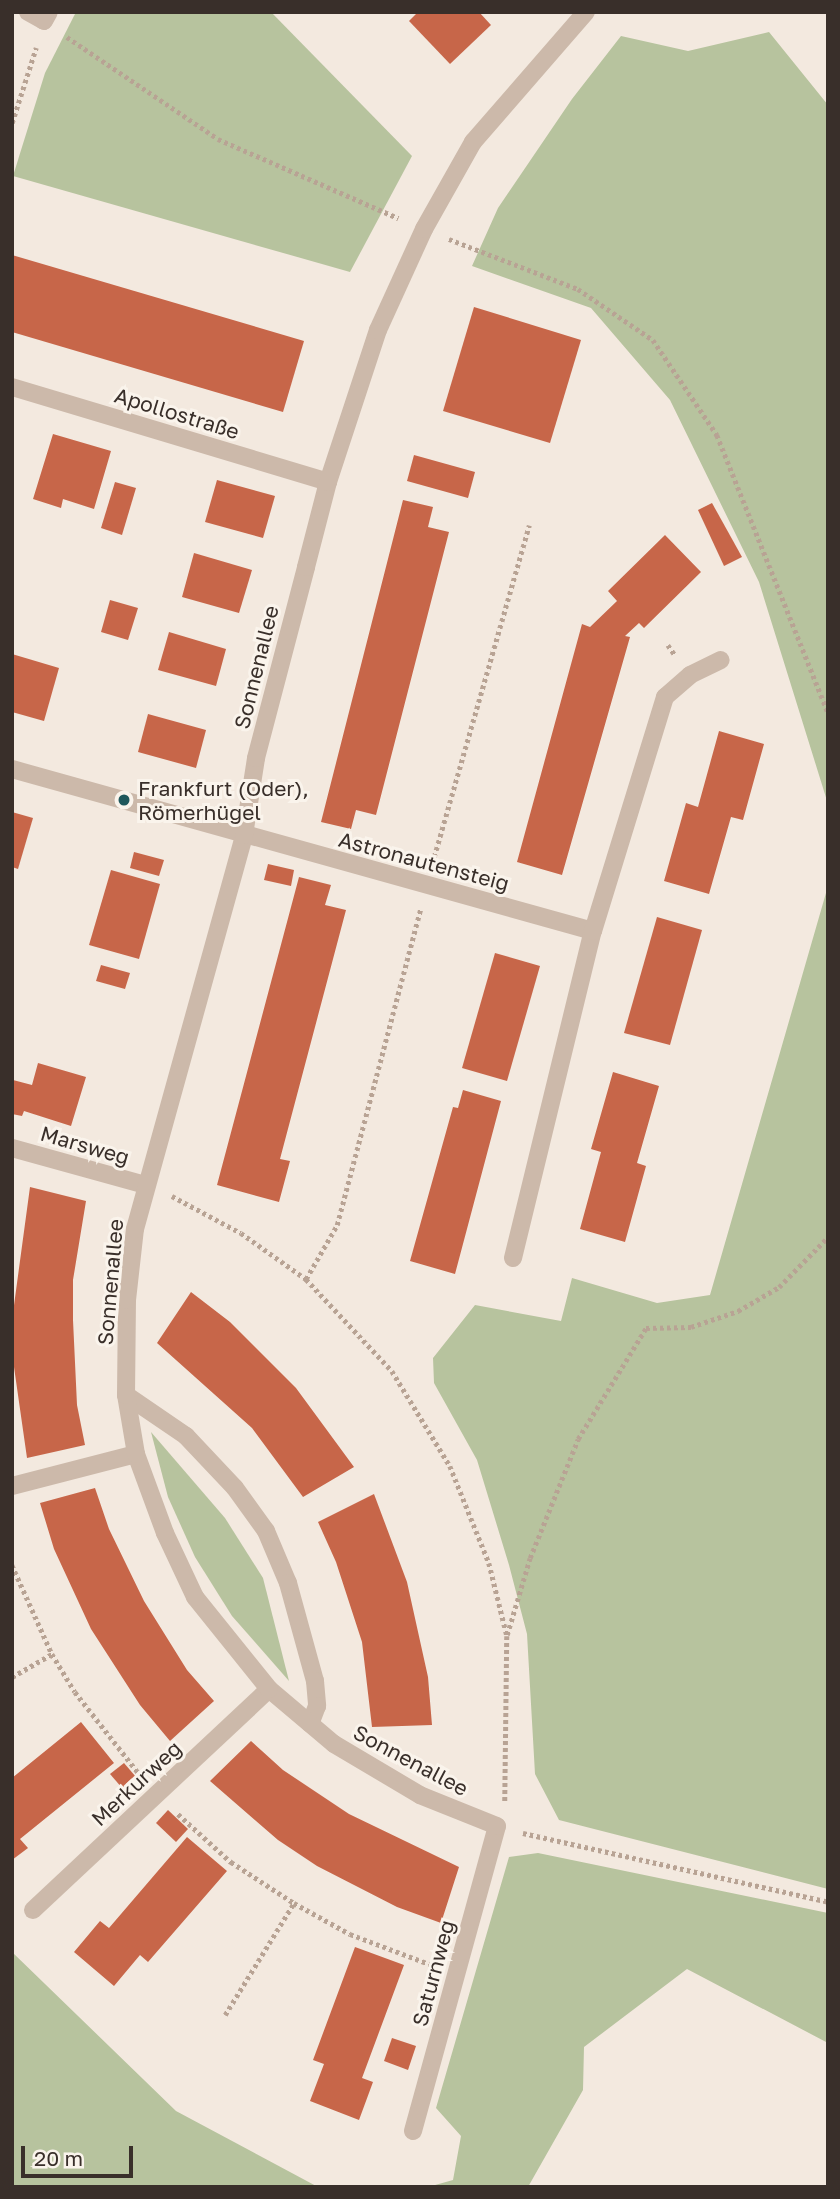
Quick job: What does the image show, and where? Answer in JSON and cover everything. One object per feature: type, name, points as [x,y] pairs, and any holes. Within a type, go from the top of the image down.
[{"type":"street","points":[[28,12],[47,17]]},
{"type":"street","name":"Sonnenallee","points":[[496,1826],[388,1778],[310,1724],[269,1689],[195,1597],[165,1533],[136,1454],[126,1395],[127,1300],[135,1229],[145,1185],[244,835],[256,758],[328,482],[378,330],[424,229],[473,142],[581,14]]},
{"type":"street","name":"Apollostraße","points":[[12,387],[328,482]]},
{"type":"street","points":[[513,1258],[593,931],[665,697],[690,675],[721,660]]},
{"type":"street","name":"Astronautensteig","points":[[12,769],[593,931]]},
{"type":"street","name":"Marsweg","points":[[12,1148],[145,1185]]},
{"type":"street","points":[[126,1395],[186,1436],[235,1488],[266,1531],[288,1583],[315,1681],[317,1706],[310,1724]]},
{"type":"street","points":[[12,1486],[136,1454]]},
{"type":"street","name":"Merkurweg","points":[[33,1910],[269,1689]]},
{"type":"street","name":"Saturnweg","points":[[413,2131],[496,1826]]},
{"type":"path","points":[[12,124],[47,17],[218,139],[424,229],[578,289],[653,340],[717,435],[828,712]]},
{"type":"path","points":[[145,1185],[184,1201],[241,1233],[306,1279],[392,1371],[424,1419],[471,1513],[507,1636],[508,1751],[505,1803],[496,1826],[828,1902]]},
{"type":"path","points":[[507,1636],[530,1558],[578,1440],[646,1328],[691,1327],[738,1311],[779,1287],[828,1237]]},
{"type":"path","points":[[12,1565],[52,1654],[75,1692],[157,1794],[231,1862],[294,1903],[350,1934],[456,1974]]},
{"type":"path","points":[[12,1677],[52,1654]]},
{"type":"path","points":[[225,2015],[294,1903]]},
{"type":"green space","points":[[76,12],[271,12],[412,156],[350,272],[13,176],[45,73]]},
{"type":"green space","points":[[769,32],[828,105],[828,804],[759,582],[670,400],[591,308],[472,266],[498,208],[572,99],[621,36],[688,51]]},
{"type":"green space","points":[[828,886],[828,1889],[559,1820],[535,1774],[527,1634],[509,1565],[477,1460],[434,1383],[433,1358],[475,1305],[561,1321],[572,1278],[657,1303],[710,1295]]},
{"type":"green space","points":[[151,1432],[225,1518],[263,1578],[289,1681],[232,1616],[195,1557],[168,1497]]},
{"type":"green space","points":[[538,1853],[828,1913],[828,2043],[687,1969],[584,2047],[583,2090],[528,2187],[428,2187],[453,2180],[461,2136],[436,2108],[509,1857]]},
{"type":"green space","points":[[12,1952],[176,2111],[318,2187],[12,2187]]},
{"type":"building","points":[[418,12],[479,12],[491,25],[450,64],[409,21]]},
{"type":"building","points":[[12,255],[304,341],[283,412],[12,332]]},
{"type":"building","points":[[474,307],[581,340],[550,443],[443,411]]},
{"type":"building","points":[[53,434],[111,451],[94,509],[63,499],[61,508],[33,499]]},
{"type":"building","points":[[414,455],[475,472],[468,498],[407,481]]},
{"type":"building","points":[[217,480],[275,496],[263,538],[205,522]]},
{"type":"building","points":[[115,482],[136,488],[122,535],[101,528]]},
{"type":"building","points":[[403,500],[433,507],[428,527],[449,532],[376,815],[356,810],[351,829],[321,822]]},
{"type":"building","points":[[712,503],[742,557],[724,566],[698,510]]},
{"type":"building","points":[[665,535],[701,572],[644,628],[639,623],[625,636],[630,637],[562,875],[517,862],[582,624],[590,627],[617,601],[608,591]]},
{"type":"building","points":[[194,553],[252,570],[239,613],[182,597]]},
{"type":"building","points":[[110,600],[138,608],[128,640],[101,632]]},
{"type":"building","points":[[169,632],[226,649],[216,686],[158,670]]},
{"type":"building","points":[[12,654],[59,668],[44,721],[12,712]]},
{"type":"building","points":[[148,714],[206,730],[196,768],[138,752]]},
{"type":"building","points":[[719,731],[764,744],[743,820],[731,817],[709,894],[664,881],[686,803],[698,807]]},
{"type":"building","points":[[12,812],[33,818],[18,869],[12,867]]},
{"type":"building","points":[[134,852],[164,860],[159,876],[130,868]]},
{"type":"building","points":[[268,864],[294,870],[291,886],[264,880]]},
{"type":"building","points":[[111,870],[160,884],[139,959],[89,945]]},
{"type":"building","points":[[299,877],[331,885],[325,905],[346,910],[280,1159],[290,1161],[279,1202],[217,1185]]},
{"type":"building","points":[[657,917],[702,930],[670,1045],[624,1033]]},
{"type":"building","points":[[495,953],[540,966],[507,1081],[462,1068]]},
{"type":"building","points":[[101,965],[130,973],[125,989],[96,981]]},
{"type":"building","points":[[38,1063],[86,1077],[71,1126],[24,1111],[22,1116],[12,1114],[13,1080],[32,1085]]},
{"type":"building","points":[[613,1072],[659,1086],[637,1163],[646,1166],[625,1242],[580,1229],[601,1152],[591,1149]]},
{"type":"building","points":[[463,1090],[501,1101],[455,1274],[410,1261],[453,1107],[458,1108]]},
{"type":"building","points":[[30,1187],[86,1201],[73,1280],[77,1405],[85,1445],[27,1458],[14,1367],[12,1320]]},
{"type":"building","points":[[191,1292],[230,1322],[296,1388],[354,1467],[303,1497],[252,1428],[157,1343]]},
{"type":"building","points":[[95,1488],[109,1529],[144,1601],[187,1670],[214,1701],[170,1741],[140,1705],[91,1629],[54,1549],[40,1503]]},
{"type":"building","points":[[374,1494],[407,1582],[428,1677],[432,1725],[372,1727],[362,1642],[336,1562],[318,1522]]},
{"type":"building","points":[[81,1722],[114,1763],[20,1839],[28,1848],[12,1860],[12,1778]]},
{"type":"building","points":[[251,1741],[283,1770],[349,1814],[459,1867],[441,1923],[397,1907],[317,1866],[278,1840],[210,1781]]},
{"type":"building","points":[[124,1763],[142,1784],[129,1796],[110,1774]]},
{"type":"building","points":[[168,1810],[188,1829],[176,1842],[156,1823]]},
{"type":"building","points":[[187,1837],[227,1871],[148,1962],[140,1955],[114,1986],[74,1952],[100,1921],[109,1928]]},
{"type":"building","points":[[355,1947],[404,1965],[362,2078],[373,2082],[359,2120],[310,2101],[324,2064],[313,2060]]},
{"type":"building","points":[[392,2038],[416,2046],[408,2070],[384,2061]]},
{"type":"place","name":"Frankfurt (Oder), Römerhügel","points":[[124,800]]}]
